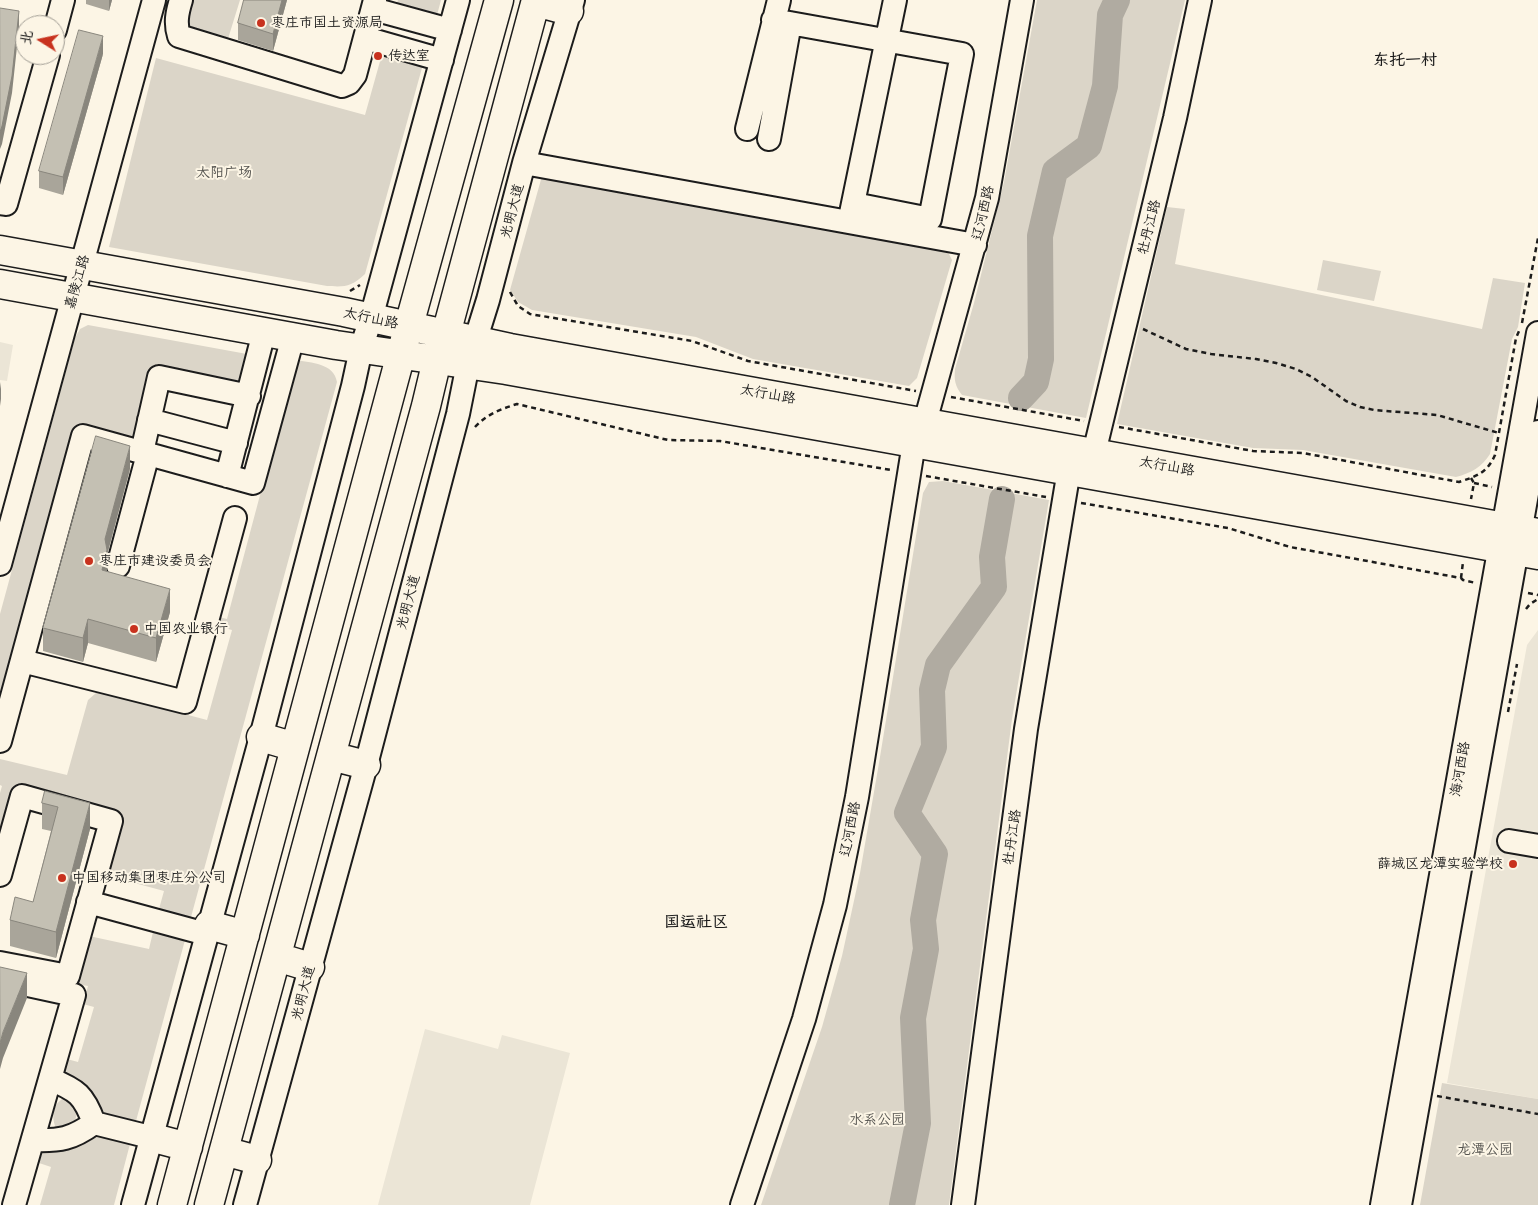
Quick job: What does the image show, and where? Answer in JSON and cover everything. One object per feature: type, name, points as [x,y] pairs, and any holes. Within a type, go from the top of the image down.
[{"type":"main road","points":[[172,1205],[408,326],[498,0]]},
{"type":"main road","points":[[209,1205],[536,1],[571,6]]},
{"type":"main road","name":"太行山路","points":[[0,250],[371,318],[446,334],[472,352]]},
{"type":"main road","name":"太行山路","points":[[0,284],[361,349],[437,360],[472,352],[920,433],[1094,453],[1519,540]]},
{"type":"main road","name":"太行山路","points":[[920,433],[1069,470],[1519,540]]},
{"type":"main road","points":[[261,737],[295,747]]},
{"type":"main road","points":[[331,756],[366,766]]},
{"type":"main road","points":[[208,929],[245,934]]},
{"type":"main road","points":[[277,957],[310,967]]},
{"type":"main road","points":[[150,1138],[188,1147]]},
{"type":"main road","points":[[224,1151],[257,1160]]},
{"type":"street","points":[[59,15],[63,0]]},
{"type":"street","name":"嘉陵江路","points":[[0,564],[154,0]]},
{"type":"street","points":[[181,0],[176,15],[178,36],[342,86],[349,83],[355,75],[374,4],[450,30]]},
{"type":"street","points":[[133,1205],[261,737],[361,349],[458,0]]},
{"type":"street","points":[[852,213],[894,0]]},
{"type":"street","name":"辽河西路","points":[[742,1205],[804,1019],[835,905],[857,797],[910,474],[920,433],[933,394],[975,245],[992,173],[1022,0]]},
{"type":"street","name":"牡丹江路","points":[[1094,453],[1175,118],[1200,0]]},
{"type":"street","name":"光明大道","points":[[245,1205],[366,766],[458,414],[472,352],[524,163],[571,6]]},
{"type":"street","points":[[524,163],[852,213],[930,219],[962,54],[887,41],[781,14]]},
{"type":"street","points":[[747,129],[781,14]]},
{"type":"street","points":[[770,140],[781,14]]},
{"type":"street","points":[[365,38],[442,60]]},
{"type":"street","points":[[0,203],[6,204],[45,65]]},
{"type":"street","points":[[852,213],[975,245]]},
{"type":"street","points":[[227,476],[264,332]]},
{"type":"street","name":"海河西路","points":[[1382,1205],[1519,540],[1538,333]]},
{"type":"street","points":[[0,741],[83,436],[253,483],[293,337]]},
{"type":"street","points":[[118,566],[145,453],[149,420],[160,377],[248,396]]},
{"type":"street","points":[[149,420],[236,443]]},
{"type":"street","name":"海河西路","points":[[1400,1205],[1538,432]]},
{"type":"street","name":"牡丹江路","points":[[962,1205],[1026,728],[1069,470]]},
{"type":"street","points":[[22,661],[185,702],[235,518]]},
{"type":"street","points":[[0,874],[22,796],[111,821],[68,976],[0,963]]},
{"type":"street","points":[[1509,841],[1538,846]]},
{"type":"street","points":[[88,902],[208,929]]},
{"type":"street","points":[[0,979],[74,995],[14,1205]]},
{"type":"street","points":[[50,1079],[72,1088],[79,1095],[88,1108],[94,1123]]},
{"type":"street","points":[[33,1140],[51,1141],[65,1139],[94,1123],[150,1138]]},
{"type":"path","points":[[348,292],[367,281]]},
{"type":"path","points":[[518,306],[530,314],[692,341],[748,361],[1252,451],[1303,453],[1459,482],[1482,473],[1490,465],[1495,454]]},
{"type":"path","points":[[1139,327],[1186,349],[1276,362],[1296,369],[1312,377],[1346,401],[1360,407],[1374,410],[1437,415],[1499,433]]},
{"type":"path","points":[[481,420],[498,410],[518,404],[668,440],[720,441],[1228,528],[1290,547],[1461,578],[1463,580]]},
{"type":"path","points":[[1471,478],[1474,483]]},
{"type":"path","points":[[1527,608],[1538,599]]},
{"type":"path","points":[[1436,1096],[1538,1114]]},
{"type":"shaded area","points":[[0,342],[13,345],[7,381],[0,380]]},
{"type":"shaded area","name":"薛城区龙潭实验学校","points":[[1538,630],[1538,1099],[1447,1083],[1527,645]]},
{"type":"shaded area","points":[[425,1029],[498,1049],[502,1035],[570,1053],[530,1205],[378,1205]]},
{"type":"green space","points":[[188,0],[240,0],[227,42],[186,30]]},
{"type":"green space","points":[[398,0],[441,0],[436,19],[395,8]]},
{"type":"green space","points":[[1037,0],[1185,0],[1086,418],[962,395],[956,386],[955,380],[955,369],[974,303],[1004,182]]},
{"type":"green space","name":"太阳广场","points":[[384,47],[425,57],[365,274],[352,284],[327,286],[109,247],[156,58],[365,115]]},
{"type":"green space","points":[[542,176],[947,250],[952,260],[917,378],[909,386],[753,359],[696,337],[532,310],[518,302],[510,290]]},
{"type":"green space","points":[[1167,207],[1185,209],[1175,264],[1482,329],[1493,278],[1525,283],[1518,327],[1512,339],[1490,454],[1487,459],[1476,469],[1456,477],[1303,450],[1253,448],[1117,424]]},
{"type":"green space","points":[[1323,260],[1381,271],[1374,301],[1317,290]]},
{"type":"green space","points":[[88,325],[247,354],[242,375],[235,384],[222,385],[223,379],[156,364],[139,435],[131,441],[74,428],[0,698],[0,614],[75,338],[80,329]]},
{"type":"green space","points":[[296,360],[327,367],[335,376],[337,382],[191,917],[159,909],[164,891],[105,875],[122,815],[16,785],[0,847],[0,793],[2,786],[0,785],[0,759],[67,775],[88,700],[96,693],[101,692],[207,720],[232,630],[213,625],[215,616],[227,619]]},
{"type":"green space","name":"水系公园","points":[[943,481],[1049,500],[1012,719],[949,1205],[761,1205],[822,1027],[842,956],[860,873],[923,493],[929,482]]},
{"type":"green space","points":[[153,932],[185,940],[136,1121],[99,1112],[64,1073],[67,1059],[78,1062],[94,1007],[83,1004],[88,986],[76,984],[89,936],[149,949]]},
{"type":"green space","name":"龙潭公园","points":[[1442,1083],[1538,1099],[1538,1205],[1420,1205]]},
{"type":"green space","points":[[69,1096],[77,1113],[75,1120],[73,1125],[57,1130],[54,1110],[59,1101]]},
{"type":"green space","points":[[94,1135],[130,1144],[114,1205],[40,1205],[51,1167],[39,1163],[43,1150]]},
{"type":"building","points":[[244,0],[282,0],[273,34],[238,23]]},
{"type":"building","points":[[0,8],[19,11],[19,15],[15,15],[15,48],[12,76],[0,132]]},
{"type":"building","points":[[79,30],[103,36],[63,177],[39,171]]},
{"type":"building","points":[[96,436],[130,446],[105,539],[107,550],[102,570],[170,589],[156,638],[88,619],[83,638],[43,628]]},
{"type":"building","points":[[45,791],[90,803],[56,932],[10,920],[15,897],[33,902],[58,807],[42,803]]},
{"type":"building","points":[[0,967],[27,973],[0,1043]]},
{"type":"waterway","points":[[1021,398],[1036,382],[1041,359],[1040,236],[1055,171],[1089,146],[1105,86],[1110,15],[1117,0]]},
{"type":"waterway","points":[[902,1205],[918,1123],[913,1018],[926,949],[923,920],[935,854],[907,813],[934,747],[932,690],[938,665],[994,587],[992,557],[1002,499]]},
{"type":"place","name":"枣庄市国土资源局","points":[[261,23]]},
{"type":"place","name":"传达室","points":[[378,56]]},
{"type":"place","name":"枣庄市建设委员会","points":[[89,561]]},
{"type":"place","name":"中国农业银行","points":[[134,629]]},
{"type":"place","name":"薛城区龙潭实验学校","points":[[1513,864]]},
{"type":"place","name":"中国移动集团枣庄分公司","points":[[62,878]]},
{"type":"district","name":"东托一村","points":[[1405,60]]},
{"type":"district","name":"国运社区","points":[[696,922]]}]
